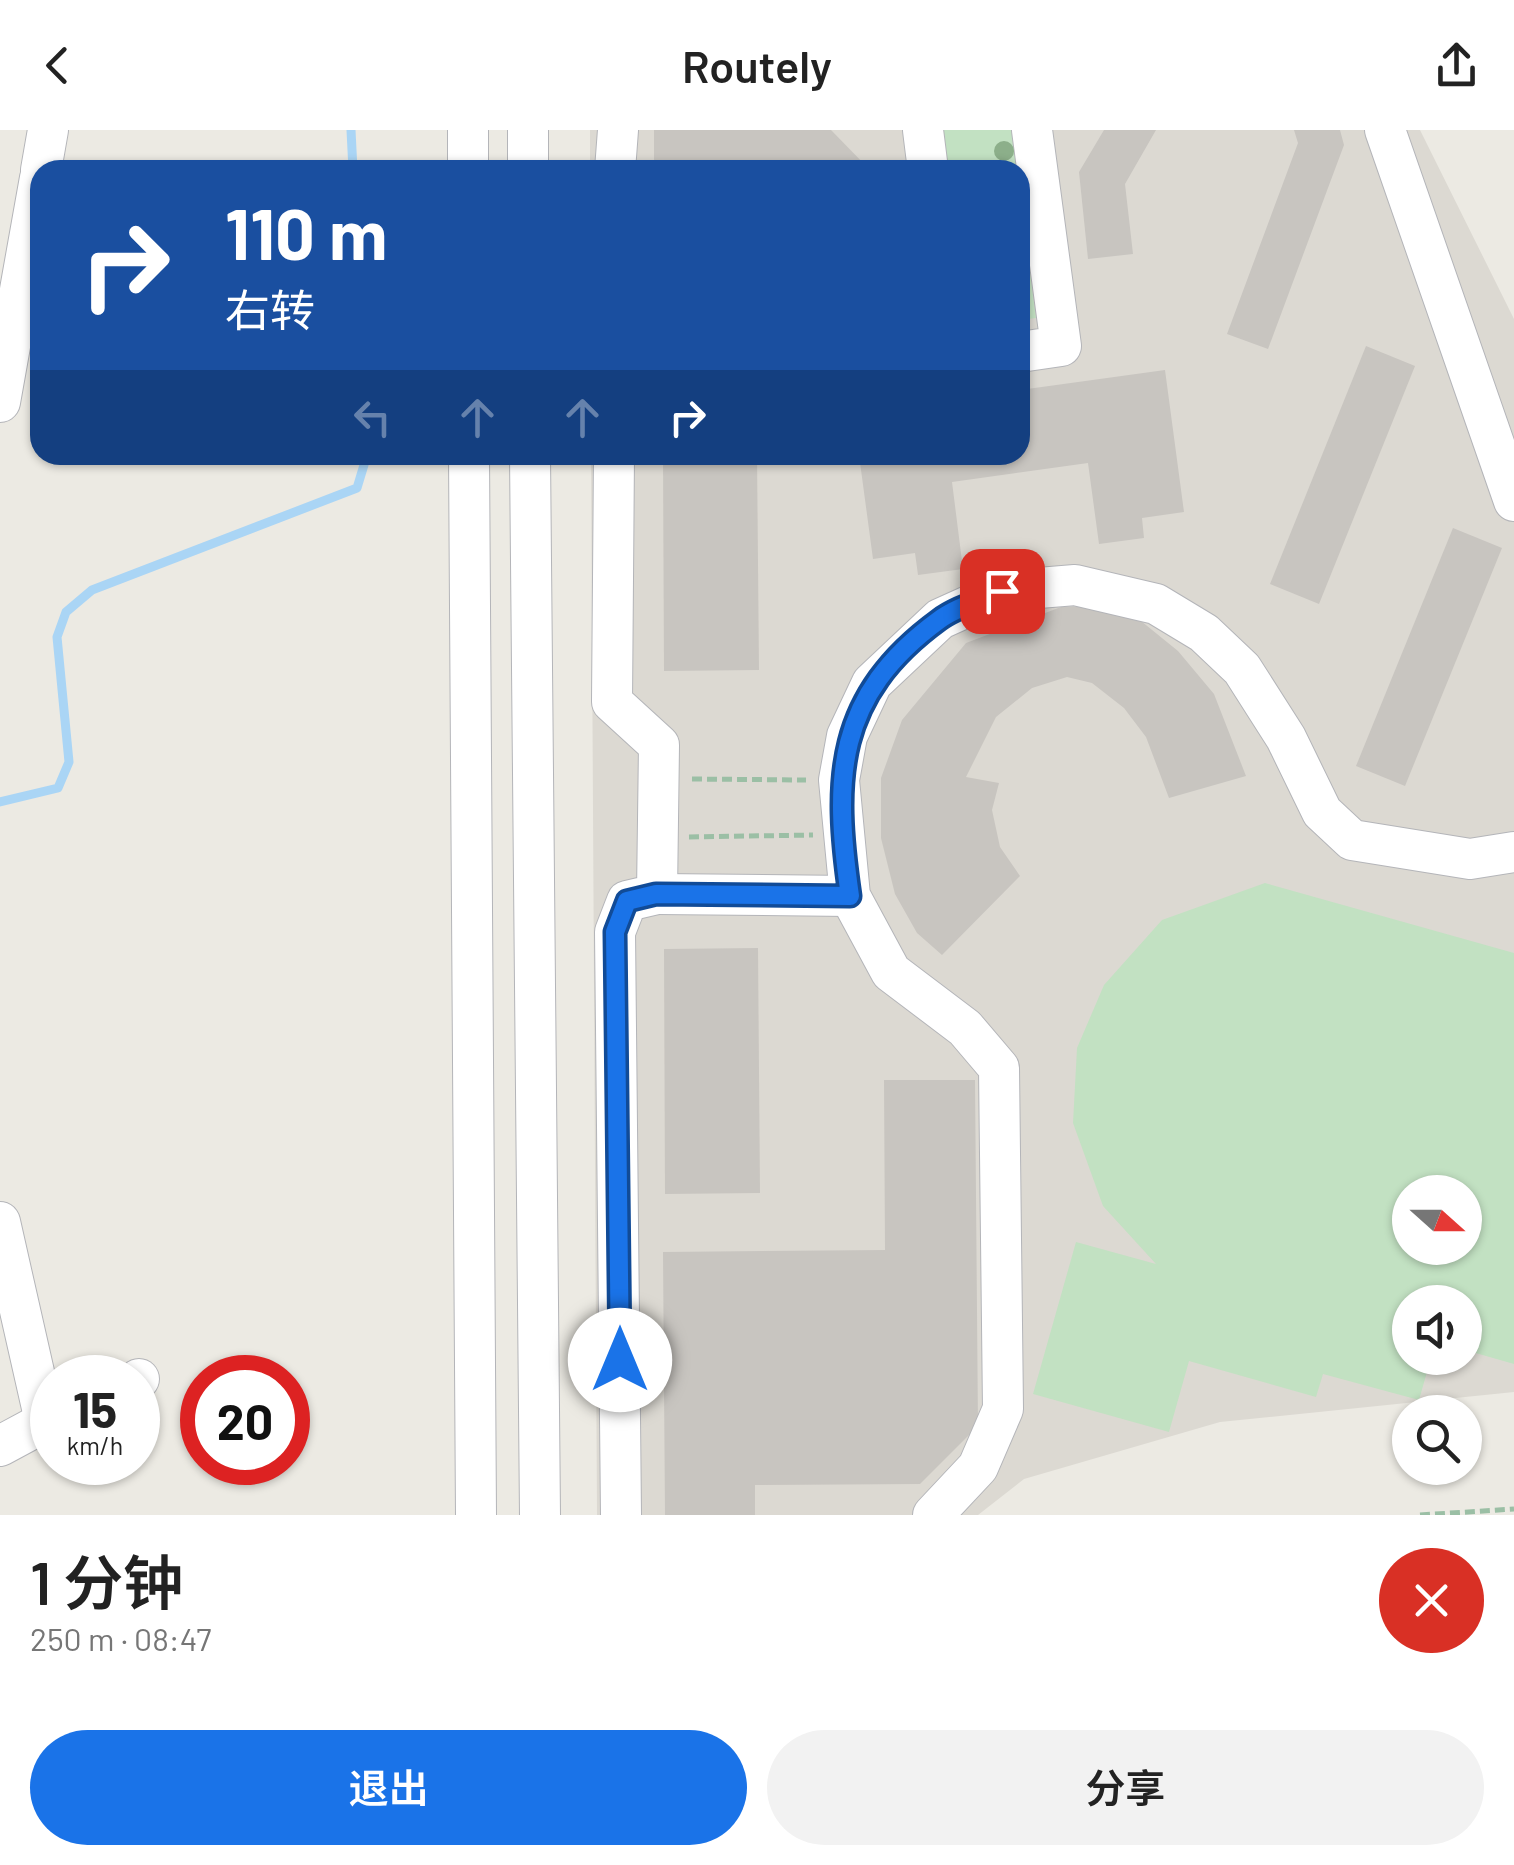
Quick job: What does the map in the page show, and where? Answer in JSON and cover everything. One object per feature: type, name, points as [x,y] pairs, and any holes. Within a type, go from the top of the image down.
[{"type":"street","points":[[43,160],[48,130]]},
{"type":"street","points":[[468,130],[468,160]]},
{"type":"street","points":[[528,130],[528,160]]},
{"type":"street","points":[[616,160],[618,130]]},
{"type":"street","points":[[923,130],[927,160]]},
{"type":"street","points":[[1030,351],[1061,346],[1032,130]]},
{"type":"street","points":[[1384,130],[1514,501]]},
{"type":"street","points":[[0,402],[30,234]]},
{"type":"street","points":[[470,465],[476,1515]]},
{"type":"street","points":[[530,465],[540,1515]]},
{"type":"street","points":[[614,465],[612,702],[660,745],[656,894]]},
{"type":"street","points":[[933,1515],[978,1467],[1003,1409],[999,1068],[965,1028],[891,972],[850,896],[841,835],[840,780],[847,736],[872,683],[940,619],[1002,591],[1075,585],[1156,604],[1204,632],[1242,669],[1286,738],[1322,812],[1352,840],[1470,860],[1514,852]]},
{"type":"street","points":[[621,1515],[615,932],[627,901],[656,894],[850,896]]},
{"type":"street","points":[[0,1222],[33,1355]]},
{"type":"street","points":[[0,1446],[30,1430]]},
{"type":"path","points":[[658,779],[840,780]]},
{"type":"path","points":[[658,838],[841,835]]},
{"type":"path","points":[[1420,1515],[1514,1509]]},
{"type":"shaded area","points":[[590,130],[1420,130],[1514,319],[1514,1392],[1392,1395],[1392,1404],[1220,1422],[1024,1479],[978,1515],[597,1515],[591,465],[1030,465],[1030,160],[590,160]]},
{"type":"green space","points":[[941,130],[1012,130],[1016,160],[945,160]]},
{"type":"green space","points":[[1030,271],[1036,318],[1030,319]]},
{"type":"green space","points":[[1265,883],[1514,953],[1514,1364],[1482,1355],[1482,1285],[1392,1285],[1392,1375],[1426,1375],[1420,1395],[1401,1395],[1323,1374],[1316,1397],[1189,1361],[1169,1432],[1033,1394],[1076,1242],[1156,1264],[1103,1206],[1073,1123],[1077,1048],[1104,985],[1162,920]]},
{"type":"building","points":[[654,130],[831,130],[860,160],[654,160]]},
{"type":"building","points":[[1104,130],[1156,130],[1125,184],[1133,254],[1088,259],[1079,172]]},
{"type":"building","points":[[1294,130],[1340,130],[1344,145],[1268,349],[1227,334],[1298,143]]},
{"type":"building","points":[[1366,346],[1415,366],[1319,604],[1270,584]]},
{"type":"building","points":[[1165,370],[1184,512],[1142,518],[1144,538],[1099,544],[1088,463],[952,482],[963,569],[918,575],[915,553],[873,559],[860,465],[1030,465],[1030,389]]},
{"type":"building","points":[[663,465],[757,465],[759,670],[664,671]]},
{"type":"building","points":[[1453,528],[1502,548],[1405,786],[1356,766]]},
{"type":"building","points":[[1104,606],[1141,621],[1178,651],[1214,694],[1246,776],[1169,798],[1146,737],[1124,708],[1092,683],[1067,677],[1032,688],[996,717],[966,777],[999,783],[992,810],[1000,847],[1020,876],[942,955],[917,933],[895,894],[881,838],[881,778],[902,720],[966,643],[1061,607]]},
{"type":"building","points":[[758,948],[760,1193],[665,1194],[664,949]]},
{"type":"building","points":[[884,1080],[975,1080],[978,1426],[920,1484],[755,1485],[755,1515],[665,1515],[663,1252],[885,1250]]},
{"type":"waterway","points":[[351,130],[352,160]]},
{"type":"waterway","points":[[0,802],[58,788],[69,762],[57,637],[66,612],[92,590],[357,488],[364,465]]},
{"type":"route","points":[[620,1360],[615,932],[627,901],[656,894],[850,896],[841,835],[840,780],[847,736],[872,683],[940,619],[1002,591]]}]
